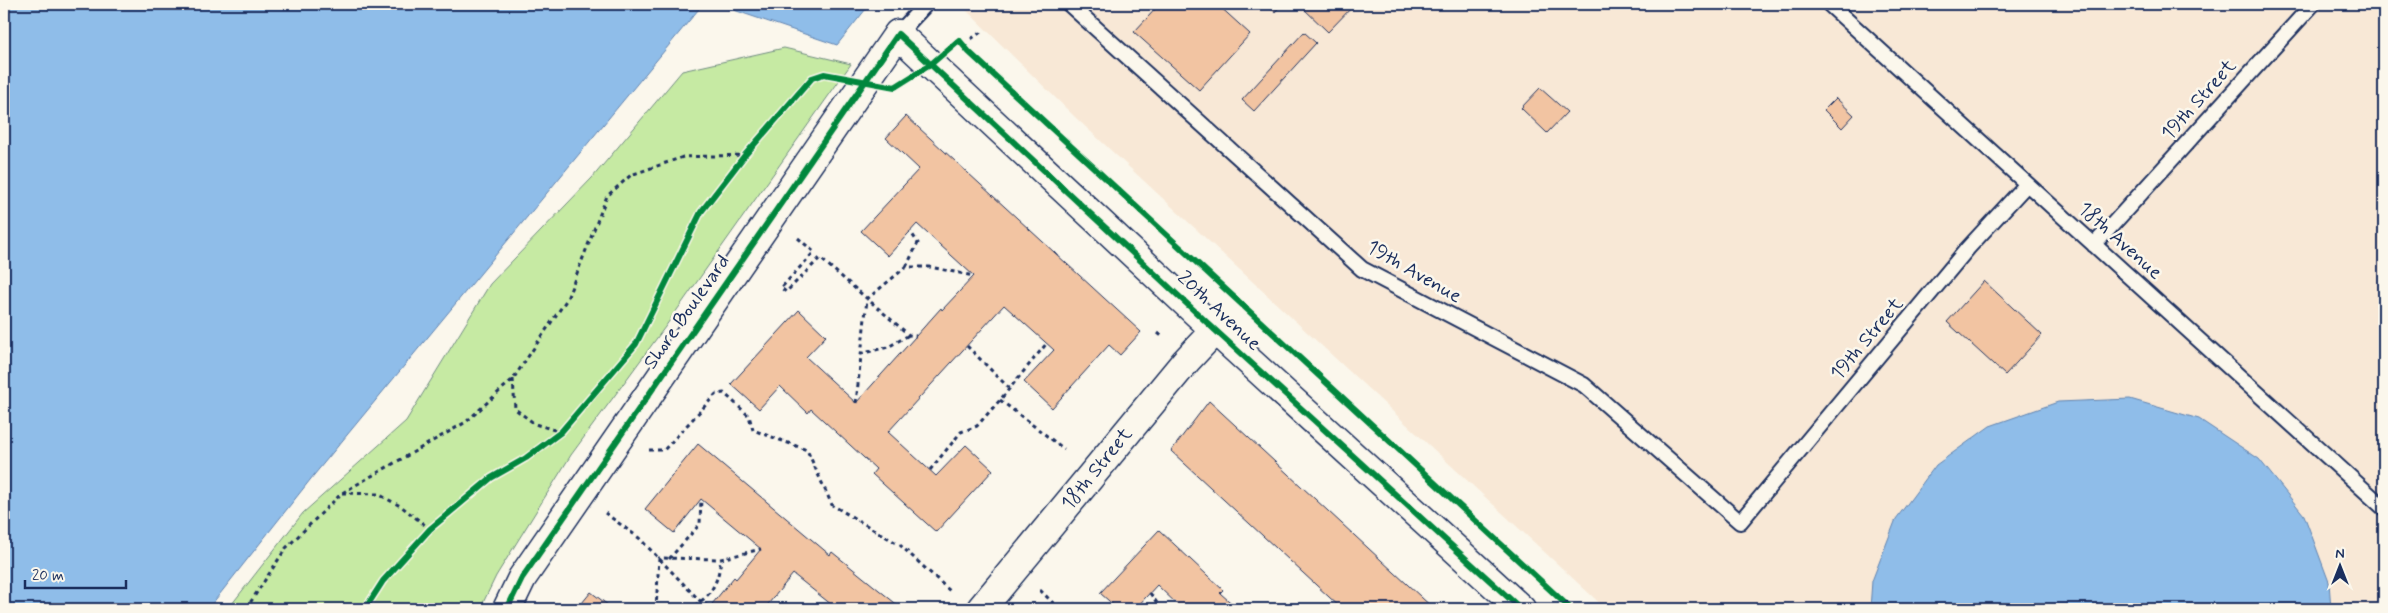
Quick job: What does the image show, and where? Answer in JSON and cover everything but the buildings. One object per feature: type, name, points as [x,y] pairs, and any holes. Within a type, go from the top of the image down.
[{"type":"street","name":"20th Avenue","points":[[898,34],[1214,330],[1521,609]]},
{"type":"street","name":"Shore Boulevard","points":[[507,609],[522,578],[898,34]]},
{"type":"street","name":"18th Street","points":[[981,609],[1186,361],[1214,330]]},
{"type":"lane","points":[[898,34],[926,4]]},
{"type":"lane","name":"19th Avenue","points":[[1069,4],[1362,269],[1584,385],[1740,522]]},
{"type":"lane","name":"18th Avenue","points":[[1829,4],[2384,508]]},
{"type":"lane","name":"19th Street","points":[[2094,244],[2313,4]]},
{"type":"lane","name":"19th Street","points":[[1740,522],[1968,248],[2027,184]]},
{"type":"path","points":[[971,40],[981,32]]},
{"type":"path","points":[[739,162],[751,148]]},
{"type":"path","points":[[246,609],[286,548],[342,493],[466,422],[513,379],[567,299],[607,196],[631,175],[683,157],[745,155]]},
{"type":"path","points":[[856,403],[867,299],[906,267],[918,243],[910,231]]},
{"type":"path","points":[[798,238],[909,335],[916,336]]},
{"type":"path","points":[[814,252],[781,288],[786,292],[820,258]]},
{"type":"path","points":[[906,267],[930,268],[974,276]]},
{"type":"path","points":[[1158,333],[1166,341]]},
{"type":"path","points":[[860,354],[888,347],[909,335]]},
{"type":"path","points":[[930,470],[961,432],[977,426],[1047,344]]},
{"type":"path","points":[[966,346],[1010,389]]},
{"type":"path","points":[[513,379],[515,409],[536,424],[561,432]]},
{"type":"path","points":[[644,450],[664,450],[716,394],[724,393],[750,416],[753,430],[807,450],[832,506],[900,545],[951,592]]},
{"type":"path","points":[[1000,400],[1064,449]]},
{"type":"path","points":[[554,437],[567,424]]},
{"type":"path","points":[[342,493],[378,494],[402,507],[430,529]]},
{"type":"path","points":[[669,558],[700,524],[701,499]]},
{"type":"path","points":[[604,512],[640,538],[702,603],[710,607]]},
{"type":"path","points":[[424,536],[436,524]]},
{"type":"path","points":[[659,558],[722,558],[761,548]]},
{"type":"path","points":[[656,609],[659,558]]},
{"type":"path","points":[[688,609],[702,603],[718,580],[722,558]]},
{"type":"path","points":[[1040,590],[1059,609]]},
{"type":"path","points":[[1150,593],[1157,603],[1151,609]]},
{"type":"shaded area","points":[[960,4],[2384,4],[2384,609],[1606,609],[1076,118]]},
{"type":"green space","points":[[784,48],[851,64],[665,327],[571,455],[496,576],[480,609],[228,609],[303,513],[406,421],[490,284],[592,178],[682,71]]},
{"type":"water","points":[[4,4],[703,4],[314,475],[208,609],[4,609]]},
{"type":"water","points":[[716,4],[870,4],[837,45]]},
{"type":"water","points":[[2130,399],[2199,419],[2259,459],[2304,515],[2329,582],[2331,609],[1870,609],[1872,581],[1896,519],[1936,465],[1990,426],[2058,402]]},
{"type":"cycle path","points":[[507,609],[522,578],[898,34],[1215,330],[1521,609]]},
{"type":"cycle path","points":[[365,609],[383,581],[430,529],[491,478],[526,458],[561,432],[636,344],[701,212],[745,155],[812,78],[824,74],[895,87],[930,65],[959,40],[969,52],[1571,609]]}]
